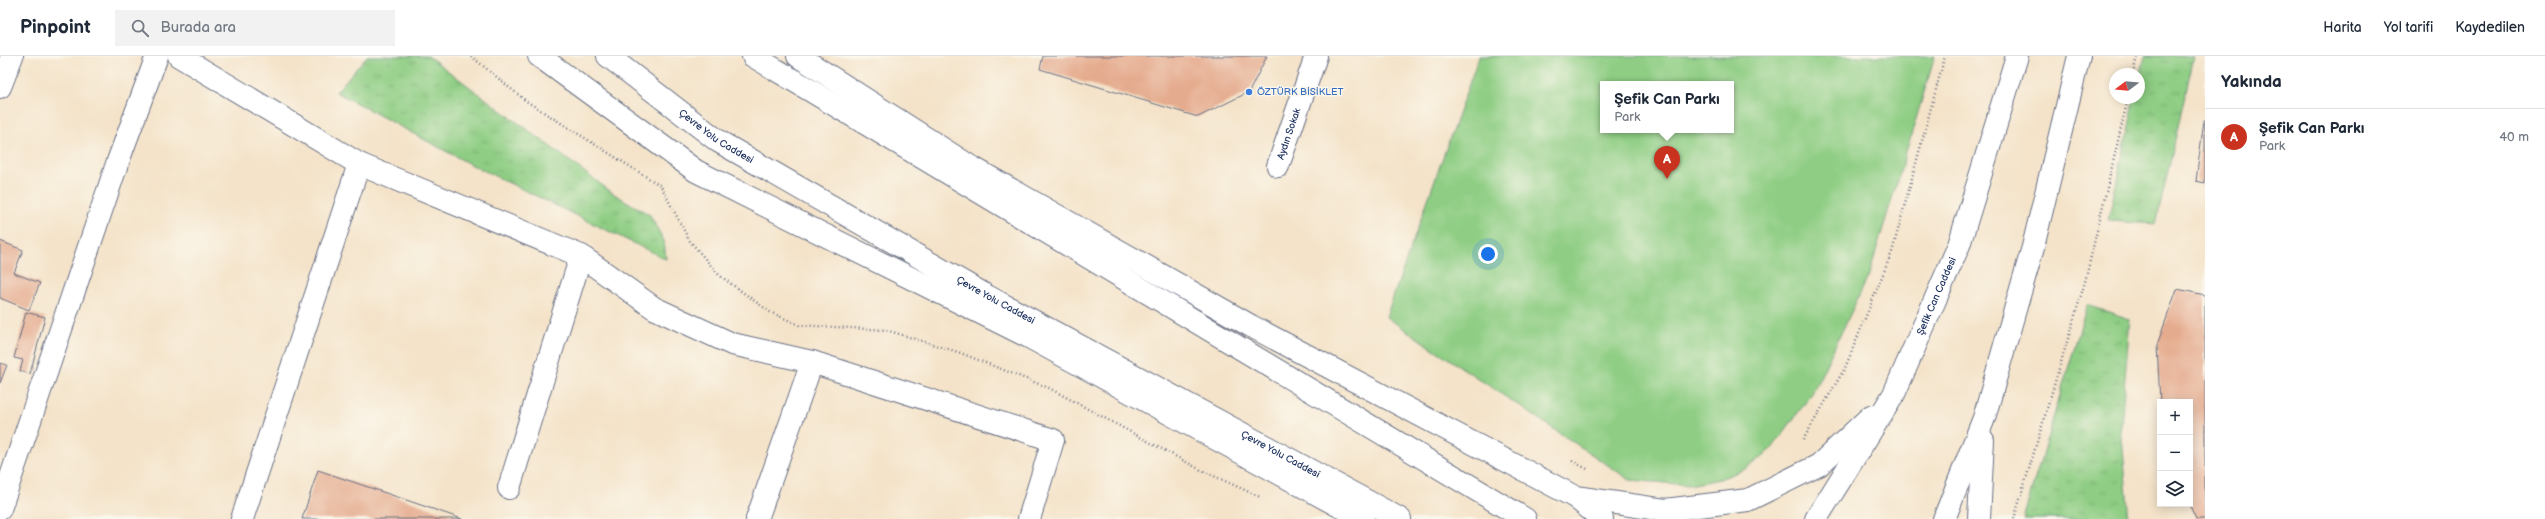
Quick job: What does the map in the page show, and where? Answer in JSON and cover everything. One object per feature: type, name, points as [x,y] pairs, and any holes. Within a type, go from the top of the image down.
[{"type":"main road","points":[[0,87],[12,56]]},
{"type":"main road","points":[[0,509],[115,172],[157,56]]},
{"type":"main road","points":[[179,56],[359,164],[581,256],[654,308],[732,344],[812,362],[1053,440],[1029,519]]},
{"type":"main road","points":[[539,56],[696,172],[1029,337],[1363,519]]},
{"type":"main road","name":"Çevre Yolu Caddesi","points":[[608,56],[718,141],[987,296],[1400,519]]},
{"type":"main road","points":[[753,56],[1525,519]]},
{"type":"main road","points":[[798,56],[968,165],[1251,326],[1575,497],[1602,519]]},
{"type":"main road","name":"Aydın Sokak","points":[[1278,166],[1316,56]]},
{"type":"main road","name":"Şefik Can Caddesi","points":[[1816,519],[1894,394],[1959,246],[2017,56]]},
{"type":"main road","points":[[1944,519],[1984,418],[2033,247],[2079,56]]},
{"type":"main road","points":[[242,519],[359,164]]},
{"type":"main road","points":[[509,488],[581,256]]},
{"type":"main road","points":[[757,519],[812,362]]},
{"type":"main road","points":[[1575,497],[1665,510],[1748,500],[1819,465],[1894,394]]},
{"type":"main road","points":[[1979,519],[1984,418]]},
{"type":"path","points":[[471,56],[526,101],[661,186],[689,240],[720,275],[770,312],[799,325],[886,330],[958,352],[1050,388],[1200,470],[1266,499]]},
{"type":"path","points":[[1797,445],[1802,441],[1845,368],[1892,252],[1945,56]]},
{"type":"path","points":[[2134,68],[2137,56]]},
{"type":"path","points":[[2014,519],[2085,282],[2127,104]]},
{"type":"green space","points":[[367,56],[428,56],[614,194],[650,215],[664,241],[666,259],[466,162],[336,92]]},
{"type":"green space","points":[[1479,56],[1935,56],[1869,275],[1813,392],[1771,450],[1745,469],[1720,479],[1689,485],[1630,480],[1386,317]]},
{"type":"green space","points":[[2145,56],[2194,56],[2156,224],[2108,221],[2134,104],[2145,104],[2145,68],[2142,68]]},
{"type":"green space","points":[[2087,305],[2130,319],[2121,425],[2129,519],[2023,519]]},
{"type":"building","points":[[1043,56],[1267,56],[1249,92],[1198,117],[1040,69]]},
{"type":"building","points":[[2205,120],[2205,183],[2196,181]]},
{"type":"building","points":[[0,241],[23,250],[14,273],[40,283],[29,310],[0,298]]},
{"type":"building","points":[[2177,289],[2205,295],[2205,519],[2196,519],[2190,507],[2193,507],[2193,399],[2160,399],[2157,345]]},
{"type":"building","points":[[26,312],[45,317],[30,374],[20,371],[23,360],[14,358]]},
{"type":"building","points":[[0,363],[7,365],[0,383]]},
{"type":"building","points":[[318,470],[462,519],[302,519]]},
{"type":"place","name":"ÖZTÜRK BİSİKLET","points":[[1249,92]]},
{"type":"place","name":"Şefik Can Parkı","points":[[1667,179]]}]
